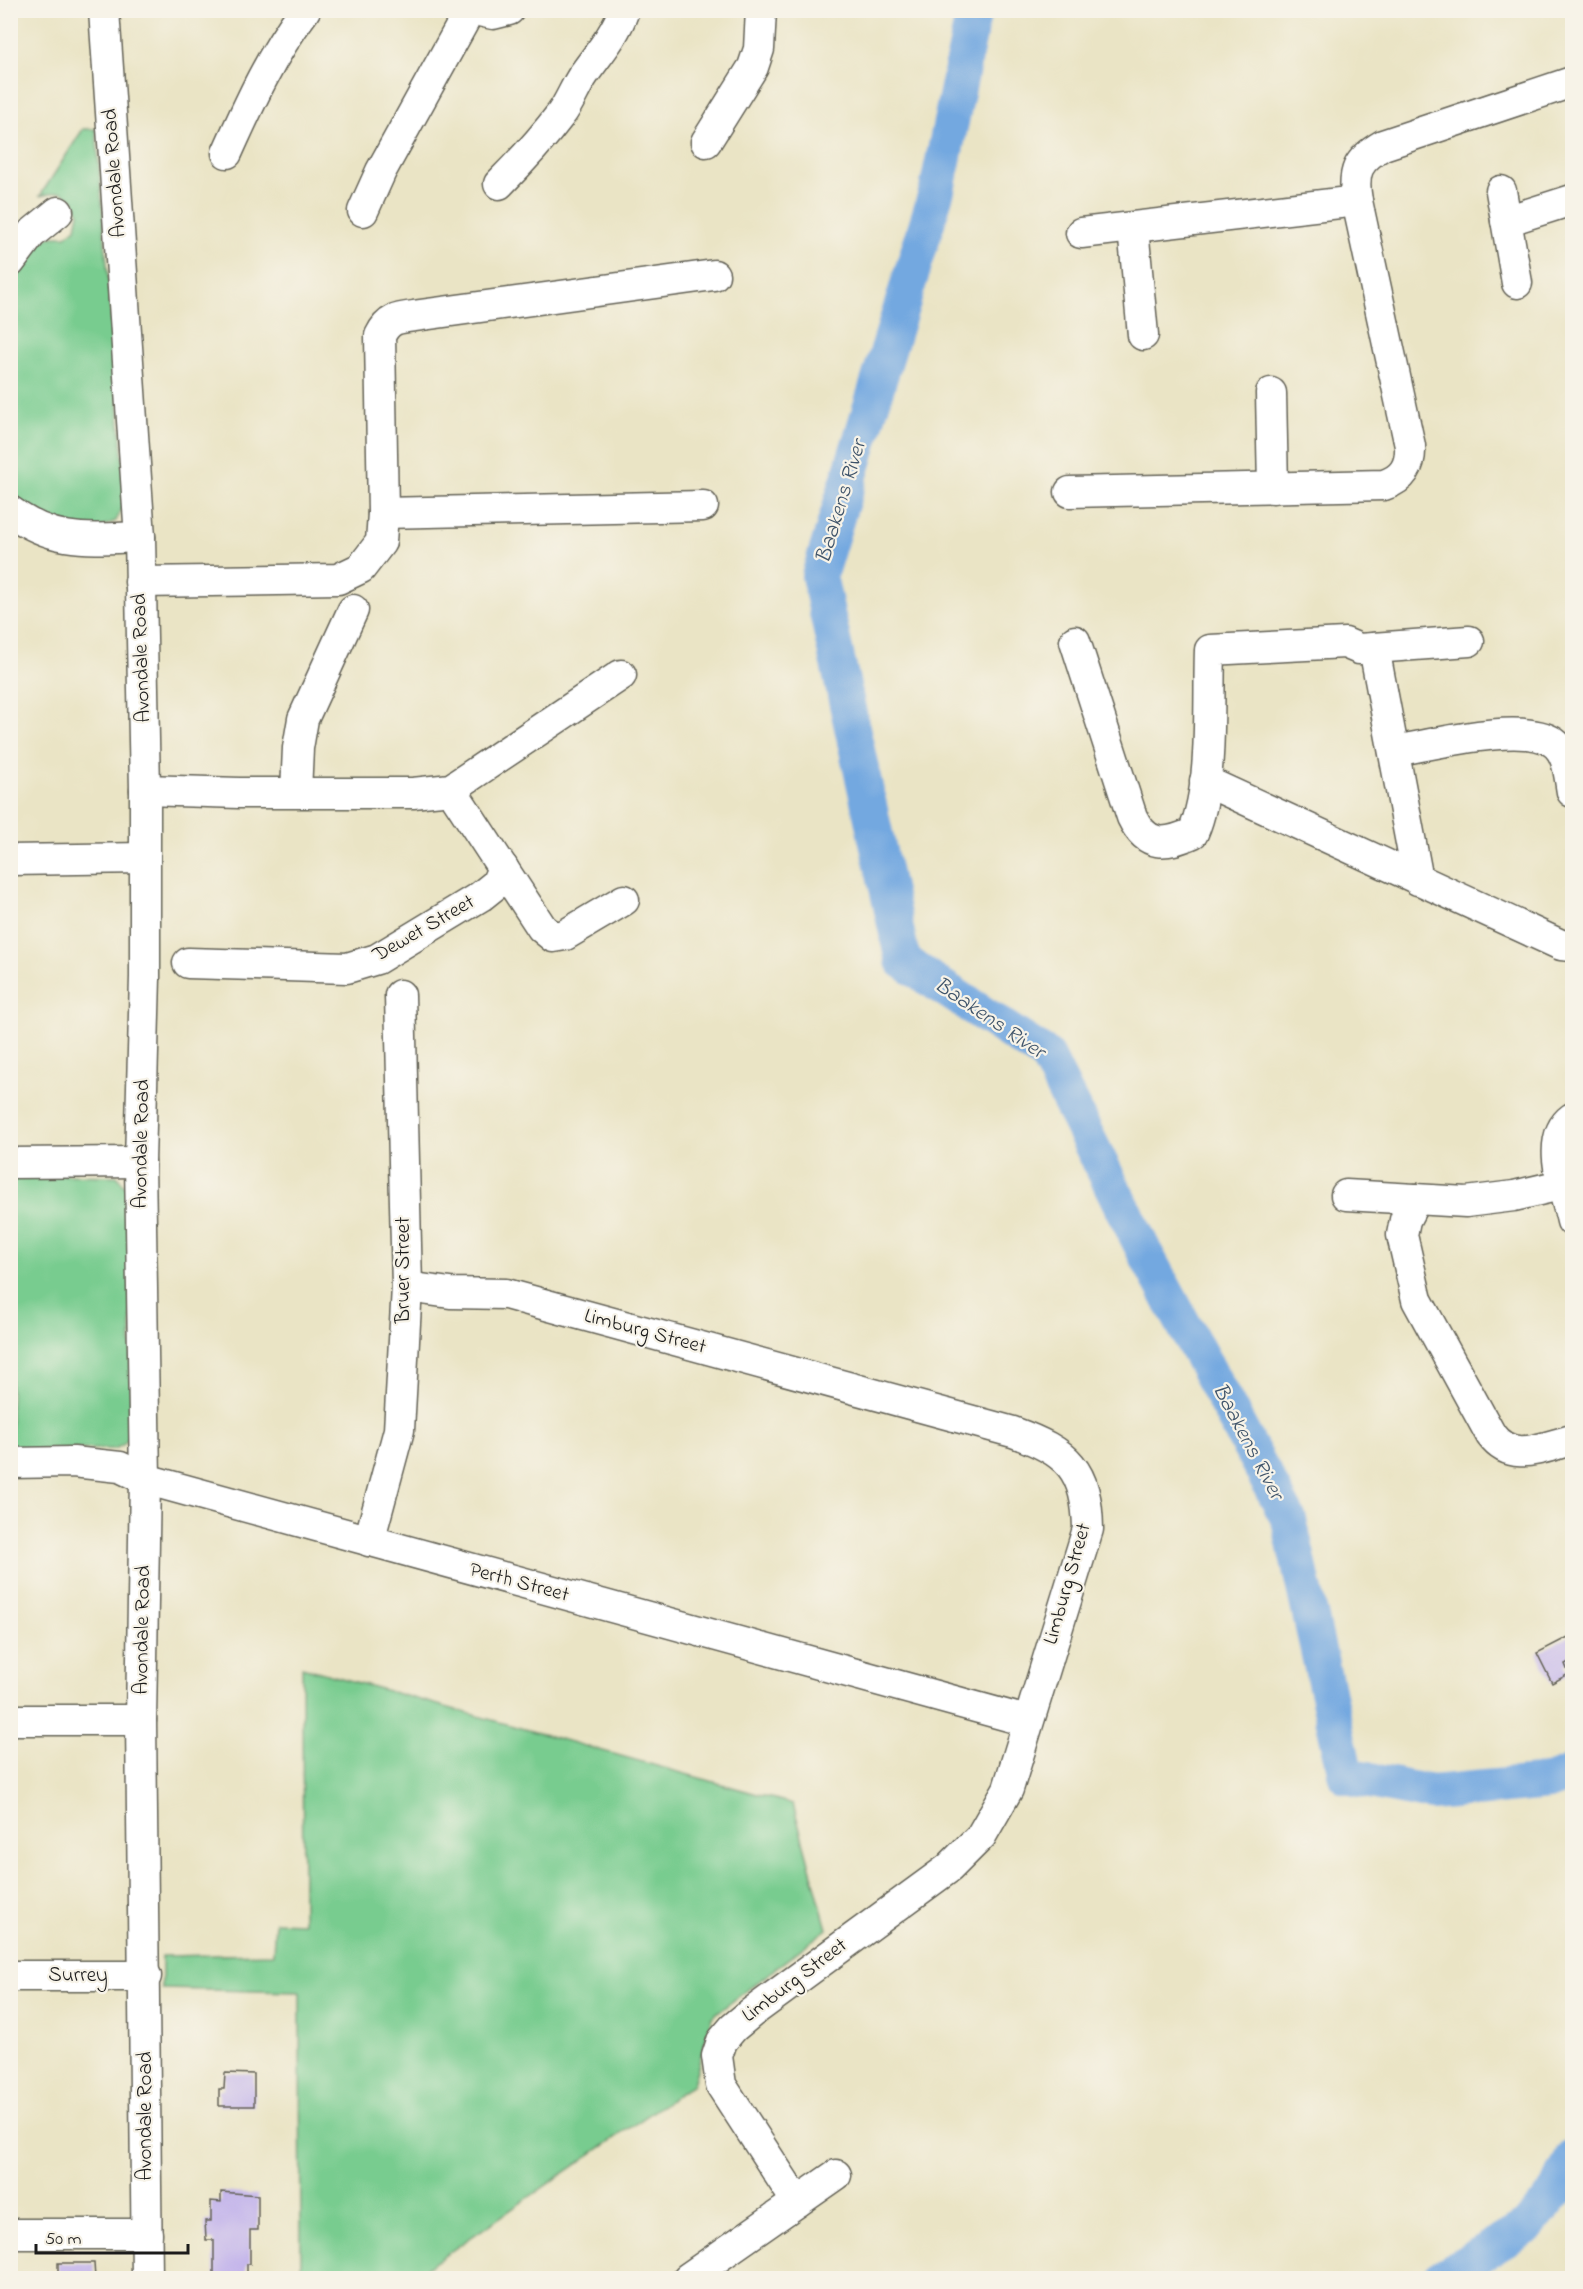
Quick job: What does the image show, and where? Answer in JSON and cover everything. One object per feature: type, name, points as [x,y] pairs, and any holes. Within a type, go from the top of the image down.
[{"type":"street","name":"Avondale Road","points":[[104,10],[140,537],[145,789],[140,1162],[145,1479],[141,1720],[146,1976],[147,2278]]},
{"type":"street","points":[[227,153],[285,22],[306,10]]},
{"type":"street","points":[[363,211],[381,171],[470,10]]},
{"type":"street","points":[[475,10],[493,14],[509,10]]},
{"type":"street","points":[[499,184],[527,156],[543,133],[561,114],[583,75],[607,44],[624,10]]},
{"type":"street","points":[[706,142],[753,67],[759,49],[761,10]]},
{"type":"street","points":[[1070,492],[1384,485],[1402,474],[1411,459],[1354,182],[1356,172],[1370,153],[1383,145],[1572,82]]},
{"type":"street","points":[[1501,191],[1517,283]]},
{"type":"street","points":[[1506,221],[1572,200]]},
{"type":"street","points":[[1081,232],[1133,228],[1358,201]]},
{"type":"street","points":[[10,262],[31,234],[58,212]]},
{"type":"street","points":[[1133,228],[1143,335]]},
{"type":"street","points":[[140,582],[338,579],[361,568],[381,542],[383,513],[380,336],[386,324],[405,317],[714,274]]},
{"type":"street","points":[[1272,393],[1273,488]]},
{"type":"street","points":[[383,513],[703,506]]},
{"type":"street","points":[[10,512],[29,525],[75,539],[140,537]]},
{"type":"street","points":[[296,792],[298,748],[303,719],[353,610]]},
{"type":"street","points":[[1075,641],[1139,832],[1148,840],[1159,842],[1193,833],[1200,818],[1205,781],[1210,650],[1346,643],[1359,649],[1469,640]]},
{"type":"street","points":[[1374,648],[1418,880]]},
{"type":"street","points":[[145,789],[413,793],[451,789],[621,675]]},
{"type":"street","points":[[1394,751],[1524,732],[1553,742],[1567,763],[1572,792]]},
{"type":"street","points":[[1205,781],[1561,945],[1572,946]]},
{"type":"street","points":[[451,789],[542,928],[554,937],[565,935],[624,900]]},
{"type":"street","points":[[10,860],[145,858]]},
{"type":"street","name":"Dewet Street","points":[[188,963],[347,968],[377,959],[481,896],[496,884],[503,868]]},
{"type":"street","name":"Bruer Street","points":[[369,1541],[399,1430],[407,1287],[400,995]]},
{"type":"street","points":[[1572,1118],[1566,1123],[1558,1142],[1572,1221]]},
{"type":"street","points":[[10,1163],[140,1162]]},
{"type":"street","points":[[1346,1195],[1466,1202],[1489,1200],[1564,1184]]},
{"type":"street","points":[[1416,1199],[1405,1220],[1402,1235],[1418,1300],[1491,1435],[1500,1448],[1510,1452],[1525,1451],[1572,1440]]},
{"type":"street","name":"Limburg Street","points":[[407,1287],[450,1293],[506,1294],[1013,1432],[1053,1448],[1068,1460],[1081,1480],[1088,1510],[1088,1529],[1027,1721],[1008,1789],[981,1836],[949,1868],[751,2013],[722,2041],[717,2056],[721,2085],[797,2202]]},
{"type":"street","name":"Perth Street","points":[[10,1463],[73,1462],[120,1467],[145,1479],[1027,1721]]},
{"type":"street","points":[[10,1720],[141,1720]]},
{"type":"street","name":"Surrey","points":[[10,1976],[146,1976]]},
{"type":"street","points":[[688,2278],[836,2175]]},
{"type":"street","points":[[10,2234],[147,2234]]},
{"type":"green space","points":[[83,129],[96,129],[126,499],[116,521],[89,532],[62,527],[11,497],[11,277],[34,245],[52,236],[66,236],[76,228],[79,213],[73,199],[61,192],[40,196]]},
{"type":"green space","points":[[11,1174],[117,1176],[131,1193],[131,1434],[124,1444],[115,1449],[11,1450]]},
{"type":"green space","points":[[302,1667],[793,1804],[827,1929],[712,2017],[693,2084],[412,2278],[301,2278],[300,1992],[162,1989],[162,1956],[273,1954],[275,1922],[303,1923]]},
{"type":"building","points":[[1572,1635],[1572,1660],[1565,1664],[1569,1674],[1552,1683],[1537,1653]]},
{"type":"building","points":[[225,2073],[254,2074],[254,2106],[219,2106],[219,2089],[224,2089]]},
{"type":"building","points":[[221,2192],[258,2195],[258,2230],[250,2230],[250,2264],[247,2264],[247,2278],[214,2278],[214,2240],[206,2240],[205,2221],[211,2221],[211,2201],[221,2202]]},
{"type":"building","points":[[58,2263],[94,2263],[95,2278],[58,2278]]},
{"type":"waterway","name":"Baakens River","points":[[974,10],[937,190],[819,576],[903,961],[1047,1056],[1144,1251],[1289,1520],[1346,1776],[1431,1793],[1549,1782],[1572,1773]]},
{"type":"waterway","name":"Baakens River","points":[[1440,2278],[1527,2227],[1558,2190],[1572,2158]]}]
